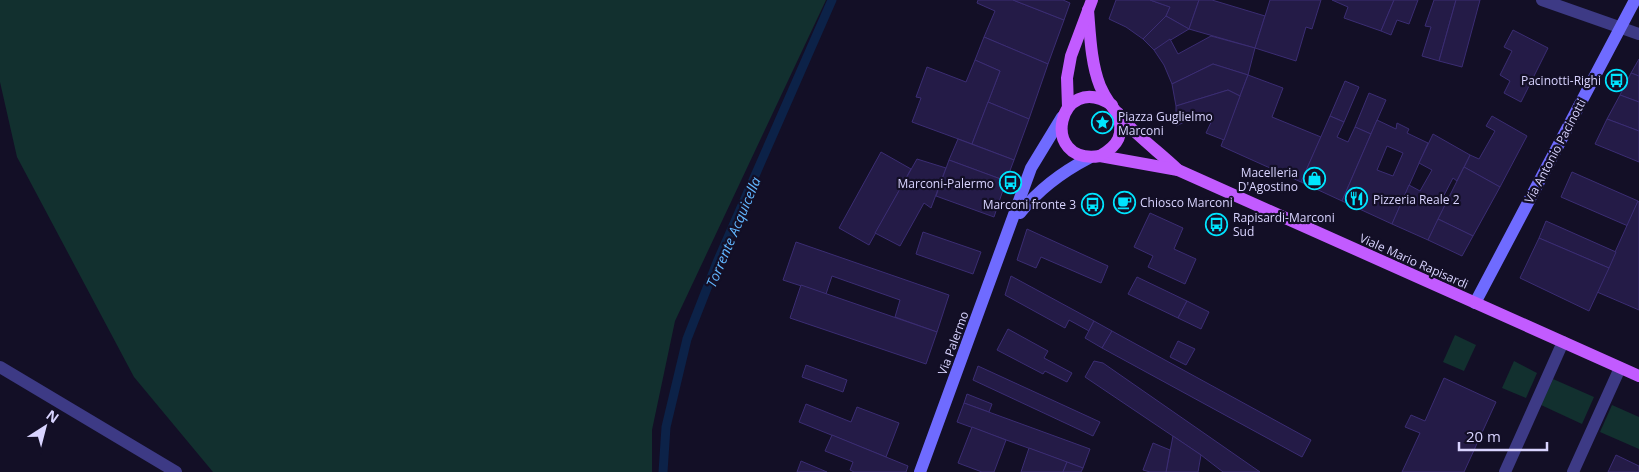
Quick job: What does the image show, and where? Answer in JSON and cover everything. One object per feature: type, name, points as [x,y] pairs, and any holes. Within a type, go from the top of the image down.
[{"type":"main road","name":"Via Antonio Pacinotti","points":[[1475,303],[1635,0]]},
{"type":"main road","points":[[1012,223],[1032,198],[1066,170],[1111,150],[1119,139],[1121,126],[1114,109],[1100,86],[1093,55],[1090,5]]},
{"type":"main road","points":[[1090,5],[1071,56],[1067,78],[1065,112],[1060,131],[1066,144],[1076,154],[1178,170]]},
{"type":"main road","points":[[1065,112],[1078,100],[1089,97],[1101,99],[1178,170]]},
{"type":"main road","name":"Via Palermo","points":[[920,472],[1031,168],[1065,112]]},
{"type":"main road","name":"Viale Mario Rapisardi","points":[[1178,170],[1639,376]]},
{"type":"street","points":[[1542,0],[1639,34]]},
{"type":"street","points":[[1505,472],[1563,342]]},
{"type":"street","points":[[0,367],[176,472]]},
{"type":"street","points":[[1573,472],[1620,368]]},
{"type":"green space","points":[[0,0],[826,0],[675,321],[652,430],[652,472],[213,472],[134,377],[17,157],[0,82]]},
{"type":"green space","points":[[1455,335],[1476,345],[1464,371],[1443,362]]},
{"type":"green space","points":[[1514,361],[1537,373],[1526,398],[1502,388]]},
{"type":"green space","points":[[1553,379],[1594,397],[1582,424],[1541,405]]},
{"type":"green space","points":[[1612,405],[1639,417],[1639,449],[1600,432]]},
{"type":"building","points":[[978,0],[1013,0],[1064,20],[1048,64],[984,37],[995,11],[977,3]]},
{"type":"building","points":[[1013,0],[1063,0],[1070,3],[1064,20]]},
{"type":"building","points":[[1116,0],[1150,0],[1170,7],[1166,16],[1143,39],[1126,27],[1109,19]]},
{"type":"building","points":[[1150,0],[1199,0],[1189,29],[1166,16],[1170,7]]},
{"type":"building","points":[[1199,0],[1212,0],[1265,16],[1255,48],[1189,29]]},
{"type":"building","points":[[1270,0],[1321,0],[1312,29],[1306,27],[1296,61],[1255,48]]},
{"type":"building","points":[[1332,0],[1394,0],[1381,31],[1344,18],[1348,7]]},
{"type":"building","points":[[1394,0],[1418,0],[1409,24],[1397,20],[1391,35],[1381,31]]},
{"type":"building","points":[[1434,0],[1456,0],[1439,61],[1422,56],[1431,27],[1425,26]]},
{"type":"building","points":[[1456,0],[1480,0],[1462,67],[1439,61]]},
{"type":"building","points":[[1166,16],[1189,29],[1154,50],[1143,39]]},
{"type":"building","points":[[1513,30],[1548,48],[1521,102],[1504,93],[1510,81],[1500,75],[1512,51],[1504,47]]},
{"type":"building","points":[[1211,36],[1255,48],[1248,75],[1213,64],[1172,84],[1164,65],[1154,50],[1170,39],[1178,54]]},
{"type":"building","points":[[984,37],[1048,64],[1029,119],[988,102],[1000,71],[975,60]]},
{"type":"building","points":[[1639,59],[1639,76],[1631,73]]},
{"type":"building","points":[[975,60],[1000,71],[972,144],[912,122],[921,98],[916,97],[927,67],[966,82]]},
{"type":"building","points":[[1213,64],[1248,75],[1240,96],[1228,90],[1176,106],[1172,84]]},
{"type":"building","points":[[1631,73],[1639,76],[1639,102],[1620,95]]},
{"type":"building","points":[[1248,75],[1283,88],[1272,117],[1321,137],[1301,182],[1221,146]]},
{"type":"building","points":[[1345,81],[1359,87],[1344,122],[1330,116]]},
{"type":"building","points":[[1228,90],[1240,96],[1224,140],[1206,133],[1214,116],[1199,115],[1176,126],[1176,106]]},
{"type":"building","points":[[1369,93],[1386,100],[1371,134],[1355,127]]},
{"type":"building","points":[[1620,95],[1639,102],[1639,131],[1607,119]]},
{"type":"building","points":[[988,102],[1029,119],[1014,160],[972,144]]},
{"type":"building","points":[[1330,116],[1344,122],[1337,137],[1348,142],[1355,127],[1371,134],[1342,201],[1301,182]]},
{"type":"building","points":[[1492,116],[1527,136],[1500,187],[1464,167],[1470,155],[1479,159],[1495,131],[1486,126]]},
{"type":"building","points":[[1607,119],[1639,131],[1639,162],[1595,144]]},
{"type":"building","points":[[1377,120],[1396,129],[1397,123],[1409,129],[1407,133],[1428,143],[1392,224],[1342,201]],"holes":[[[1387,146],[1403,153],[1393,176],[1377,170]]]},
{"type":"building","points":[[1433,134],[1470,155],[1457,181],[1453,178],[1441,201],[1446,204],[1428,240],[1392,224],[1409,185],[1420,191],[1432,170],[1419,163]]},
{"type":"building","points":[[958,139],[1014,160],[1006,181],[949,160]]},
{"type":"building","points":[[881,152],[911,169],[869,245],[839,228]]},
{"type":"building","points":[[917,159],[946,168],[931,208],[924,203],[900,246],[875,233]]},
{"type":"building","points":[[949,160],[1006,181],[994,217],[936,196]]},
{"type":"building","points":[[1464,167],[1500,187],[1473,236],[1438,219]]},
{"type":"building","points":[[1572,172],[1638,201],[1628,226],[1561,197]]},
{"type":"building","name":"Chiosco Marconi","points":[[1127,196],[1131,203],[1122,208],[1117,201]]},
{"type":"building","points":[[1639,202],[1639,310],[1597,292]]},
{"type":"building","points":[[1150,213],[1183,228],[1174,249],[1196,259],[1185,284],[1148,267],[1153,256],[1134,247]]},
{"type":"building","points":[[1438,219],[1473,236],[1462,256],[1428,240]]},
{"type":"building","points":[[1546,221],[1616,252],[1609,268],[1539,238]]},
{"type":"building","points":[[1027,229],[1108,266],[1101,283],[1041,257],[1036,268],[1017,260]]},
{"type":"building","points":[[923,232],[981,252],[973,274],[916,254]]},
{"type":"building","points":[[1539,238],[1609,268],[1589,311],[1520,278]]},
{"type":"building","points":[[796,242],[949,295],[937,332],[895,317],[900,300],[832,276],[826,294],[783,280]]},
{"type":"building","points":[[1011,276],[1094,321],[1089,331],[1069,320],[1065,328],[1005,295]]},
{"type":"building","points":[[1137,277],[1187,301],[1178,318],[1128,294]]},
{"type":"building","points":[[801,285],[937,332],[926,364],[790,318]]},
{"type":"building","points":[[1187,301],[1209,312],[1201,329],[1178,318]]},
{"type":"building","points":[[1094,321],[1112,331],[1102,348],[1085,338]]},
{"type":"building","points":[[1008,329],[1048,351],[1044,358],[1072,373],[1067,382],[1045,371],[1043,374],[997,350]]},
{"type":"building","points":[[1112,331],[1311,440],[1302,457],[1102,348]]},
{"type":"building","points":[[1178,341],[1195,349],[1186,365],[1170,357]]},
{"type":"building","points":[[1094,361],[1103,363],[1260,472],[1223,472],[1201,455],[1085,377]]},
{"type":"building","points":[[806,365],[847,380],[843,392],[802,377]]},
{"type":"building","points":[[978,366],[1100,422],[1093,436],[973,380]]},
{"type":"building","points":[[1444,378],[1496,402],[1464,472],[1402,472],[1420,433],[1405,427],[1411,415],[1425,421]]},
{"type":"building","points":[[967,394],[992,404],[989,412],[964,403]]},
{"type":"building","points":[[964,403],[1090,449],[1083,468],[957,422]]},
{"type":"building","points":[[806,404],[851,422],[857,407],[899,423],[886,457],[799,422]]},
{"type":"building","points":[[972,427],[1006,440],[994,472],[982,472],[958,463]]},
{"type":"building","points":[[832,435],[908,466],[906,472],[854,472],[850,470],[853,462],[825,451]]},
{"type":"building","points":[[1173,436],[1201,455],[1198,472],[1166,472]]},
{"type":"building","points":[[1153,443],[1170,450],[1166,472],[1143,470]]},
{"type":"building","points":[[1029,448],[1067,462],[1063,472],[1021,472]]},
{"type":"building","points":[[1616,455],[1639,466],[1639,472],[1608,472]]},
{"type":"building","points":[[801,461],[827,472],[797,472]]},
{"type":"building","points":[[1067,462],[1083,468],[1081,472],[1063,472]]},
{"type":"waterway","name":"Torrente Acquicella","points":[[663,472],[666,427],[687,339],[718,260],[832,0]]},
{"type":"place","name":"Pacinotti-Righi","points":[[1617,80]]},
{"type":"place","name":"Piazza Guglielmo Marconi","points":[[1102,123]]},
{"type":"place","name":"Macelleria D'Agostino","points":[[1314,179]]},
{"type":"place","name":"Marconi-Palermo","points":[[1010,183]]},
{"type":"place","name":"Pizzeria Reale 2","points":[[1357,199]]},
{"type":"place","name":"Chiosco Marconi","points":[[1124,202]]},
{"type":"place","name":"Marconi fronte 3","points":[[1092,204]]},
{"type":"place","name":"Rapisardi-Marconi Sud","points":[[1217,224]]}]
